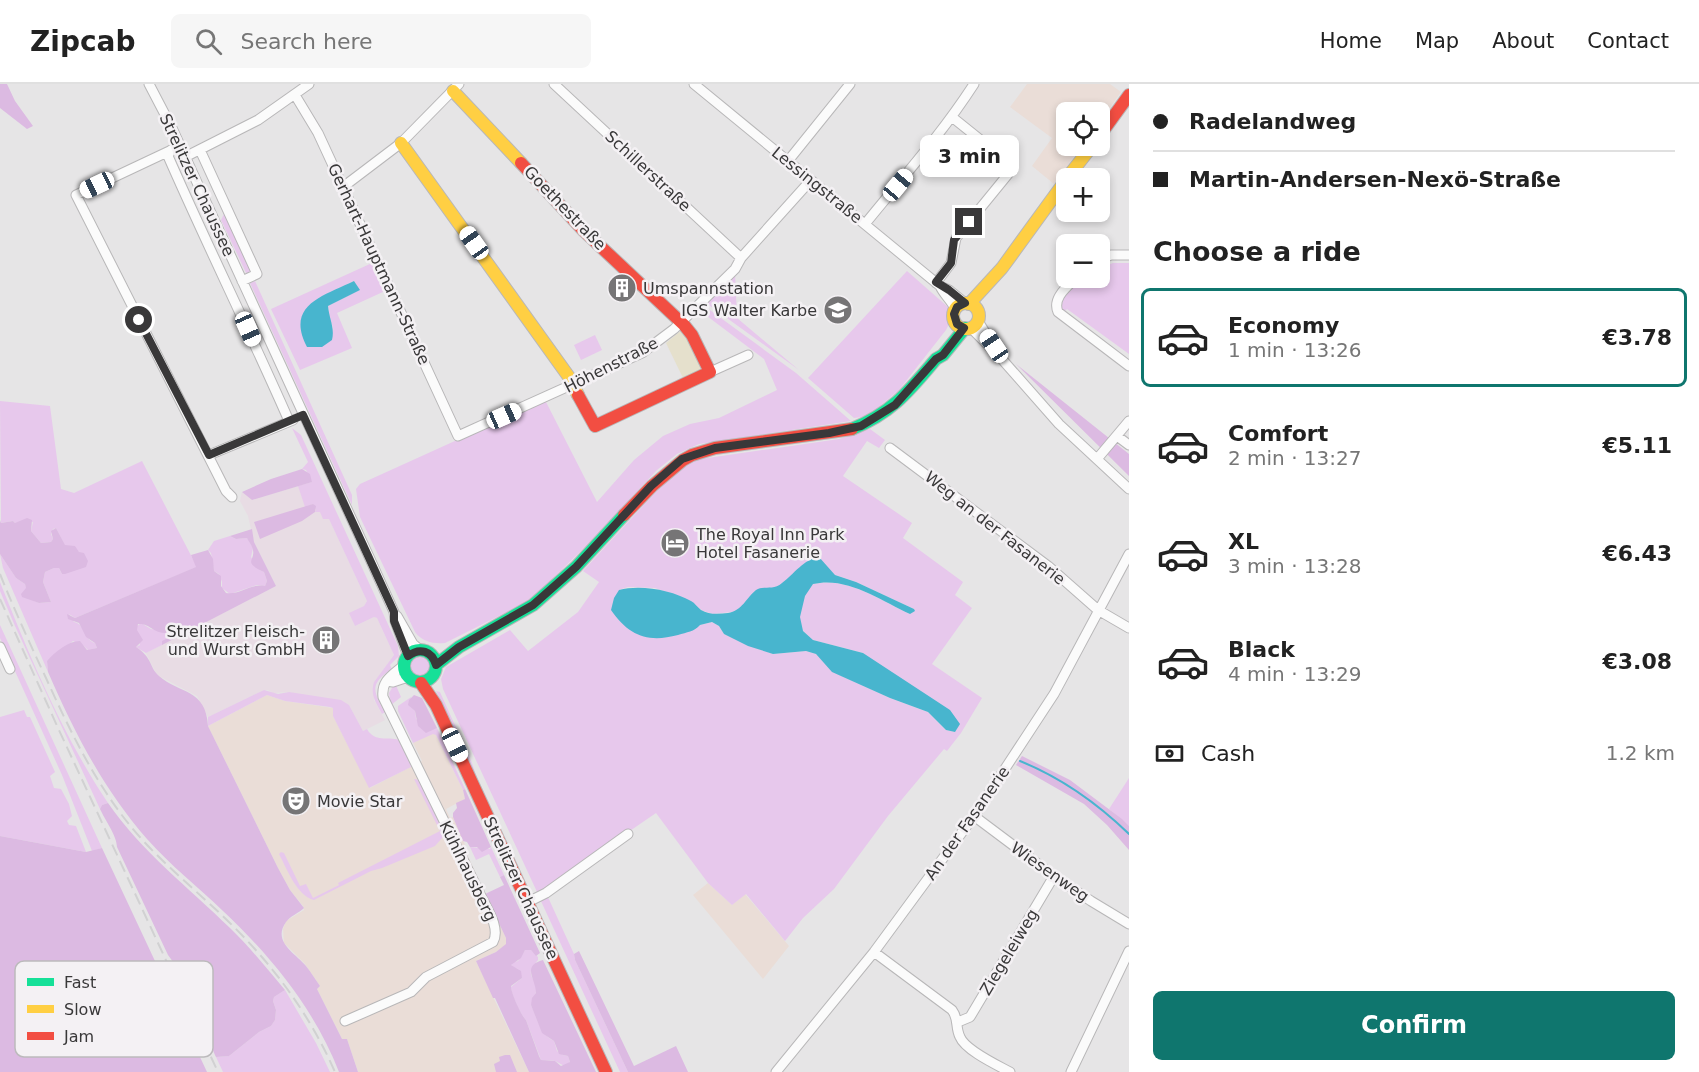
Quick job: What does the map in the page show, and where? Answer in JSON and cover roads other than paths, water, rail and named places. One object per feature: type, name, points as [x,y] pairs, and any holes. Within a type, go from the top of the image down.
[{"type":"street","points":[[185,157],[258,120],[309,84]]},
{"type":"street","name":"Schillerstraße","points":[[554,84],[741,258]]},
{"type":"street","points":[[788,161],[850,84]]},
{"type":"street","points":[[865,224],[924,155],[974,84]]},
{"type":"street","name":"Lessingstraße","points":[[698,85],[938,284],[949,290],[1000,357],[1059,424],[1129,489]]},
{"type":"street","name":"Strelitzer Chaussee","points":[[148,86],[176,148],[185,157],[242,281],[296,418]]},
{"type":"street","points":[[343,187],[402,143],[456,88]]},
{"type":"street","name":"Goethestraße","points":[[456,88],[584,231],[681,322],[692,335],[710,372]]},
{"type":"street","name":"Gerhart-Hauptmann-Straße","points":[[295,95],[318,133],[458,436]]},
{"type":"street","points":[[1110,121],[1129,95]]},
{"type":"street","points":[[938,284],[951,263],[956,238],[1011,168],[1008,162],[952,117]]},
{"type":"street","points":[[402,143],[574,384],[595,426],[748,355]]},
{"type":"street","points":[[176,148],[76,195],[226,491],[232,497]]},
{"type":"street","name":"Strelitzer Chaussee","points":[[176,148],[168,156],[198,226],[394,612],[413,644],[429,656]]},
{"type":"street","name":"Strelitzer Chaussee","points":[[200,150],[257,274],[242,281]]},
{"type":"street","points":[[1075,168],[1084,156]]},
{"type":"street","name":"Höhenstraße","points":[[458,436],[656,344],[735,269],[741,258],[811,180]]},
{"type":"street","points":[[407,666],[429,656],[459,647],[533,605],[576,567],[651,486],[682,459],[715,448],[829,433],[861,426],[895,405],[936,359],[943,355],[967,316],[1056,194]]},
{"type":"street","points":[[1110,255],[1129,255]]},
{"type":"street","points":[[1067,288],[1057,299],[1058,312],[1129,366]]},
{"type":"street","points":[[209,455],[296,418]]},
{"type":"street","points":[[1097,459],[1129,421]]},
{"type":"street","points":[[1117,436],[1129,445]]},
{"type":"street","name":"Weg an der Fasanerie","points":[[890,448],[1048,566],[1098,610],[1129,628]]},
{"type":"street","name":"An der Fasanerie","points":[[776,1072],[874,952],[974,816],[1049,702],[1129,554]]},
{"type":"street","name":"Strelitzer Chaussee","points":[[394,612],[394,621],[407,666],[426,680],[430,698],[436,705],[606,1072]]},
{"type":"street","points":[[0,647],[10,669]]},
{"type":"street","points":[[426,680],[436,672],[429,656]]},
{"type":"street","name":"Kühlhausberg","points":[[345,1021],[411,992],[426,977],[493,942],[496,935],[480,894],[385,702],[383,687],[390,675],[407,666]]},
{"type":"street","name":"Wiesenweg","points":[[974,816],[1054,876],[1129,924]]},
{"type":"street","points":[[528,902],[546,893],[628,834]]},
{"type":"street","name":"Ziegeleiweg","points":[[958,1022],[970,1017],[1054,876]]},
{"type":"street","points":[[1071,1072],[1129,951]]},
{"type":"street","points":[[874,952],[952,1010],[958,1022],[960,1038],[969,1048],[1010,1072]]},
{"type":"water","points":[[354,281],[360,290],[328,306],[332,340],[322,347],[307,347],[301,333],[304,312],[320,297]]},
{"type":"water","points":[[819,557],[835,575],[856,582],[915,611],[910,614],[851,586],[826,582],[813,584],[805,596],[800,617],[803,631],[813,640],[863,653],[950,710],[960,724],[955,732],[946,730],[928,712],[832,672],[816,654],[806,651],[773,654],[748,646],[724,634],[719,626],[712,622],[678,635],[648,637],[625,626],[611,610],[619,590],[636,588],[656,589],[675,594],[691,601],[707,613],[733,612],[741,607],[756,590],[779,585],[804,564]]},
{"type":"waterway","points":[[1020,761],[1078,792],[1129,834]]},
{"type":"railway","points":[[0,574],[64,717],[106,793],[144,841],[234,927],[278,977],[304,1013],[335,1072]]},
{"type":"railway","points":[[0,599],[166,961]]},
{"type":"railway","points":[[211,1057],[218,1072]]},
{"type":"place","name":"Umspannstation","points":[[622,288]]},
{"type":"place","name":"IGS Walter Karbe","points":[[838,310]]},
{"type":"place","name":"The Royal Inn Park Hotel Fasanerie","points":[[675,543]]},
{"type":"place","name":"Strelitzer Fleisch- und Wurst GmbH","points":[[326,640]]},
{"type":"place","name":"Movie Star","points":[[296,801]]}]
